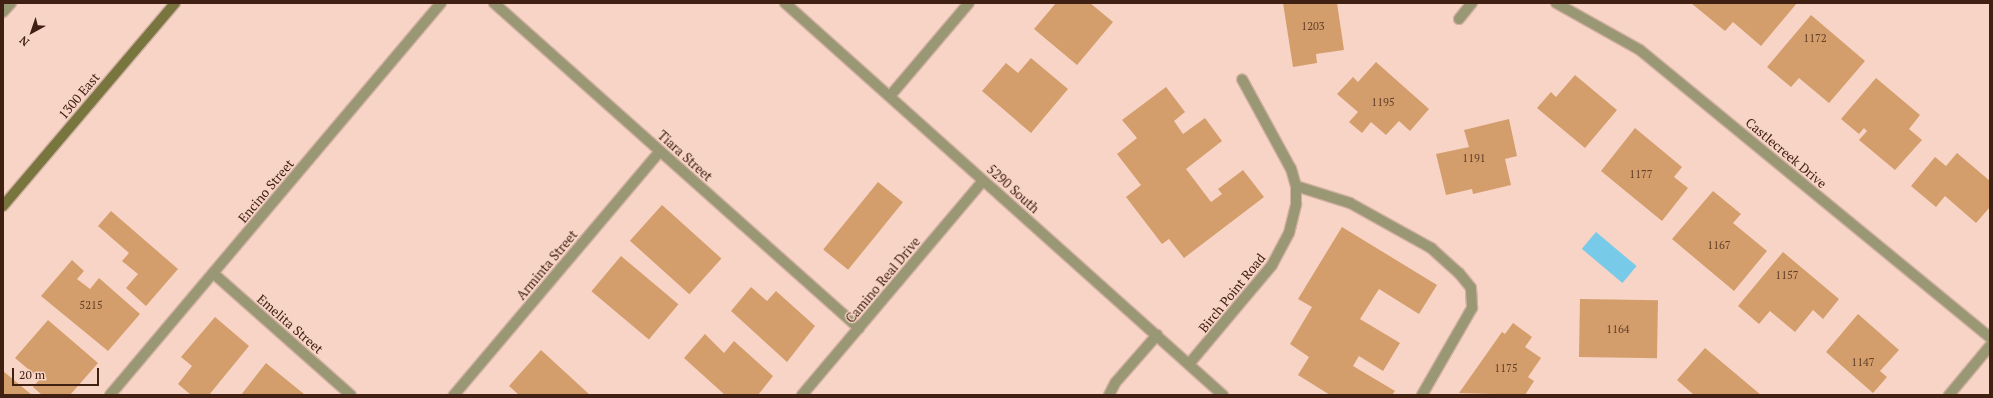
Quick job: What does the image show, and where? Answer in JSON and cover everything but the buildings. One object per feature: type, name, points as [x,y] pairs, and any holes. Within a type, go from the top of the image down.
[{"type":"main road","name":"1300 East","points":[[3,206],[175,3]]},
{"type":"street","points":[[3,12],[11,3]]},
{"type":"street","name":"Encino Street","points":[[110,395],[442,3]]},
{"type":"street","name":"Tiara Street","points":[[494,3],[859,328]]},
{"type":"street","name":"5290 South","points":[[785,3],[1223,395]]},
{"type":"street","points":[[890,96],[969,3]]},
{"type":"street","points":[[1458,19],[1472,3]]},
{"type":"street","name":"Castlecreek Drive","points":[[1556,3],[1640,50],[1990,338]]},
{"type":"street","name":"Birch Point Road","points":[[1189,364],[1272,265],[1289,233],[1296,204],[1296,186],[1291,169],[1242,79]]},
{"type":"street","name":"Arminta Street","points":[[454,395],[660,151]]},
{"type":"street","name":"Camino Real Drive","points":[[802,395],[983,181]]},
{"type":"street","points":[[1296,186],[1350,203],[1431,248],[1459,273],[1471,288],[1472,308],[1422,395]]},
{"type":"street","name":"Emelita Street","points":[[213,273],[350,395]]},
{"type":"street","points":[[1109,395],[1115,383],[1157,335]]},
{"type":"street","points":[[1949,395],[1990,346]]},
{"type":"water","points":[[1596,232],[1637,266],[1622,283],[1582,249]]}]
